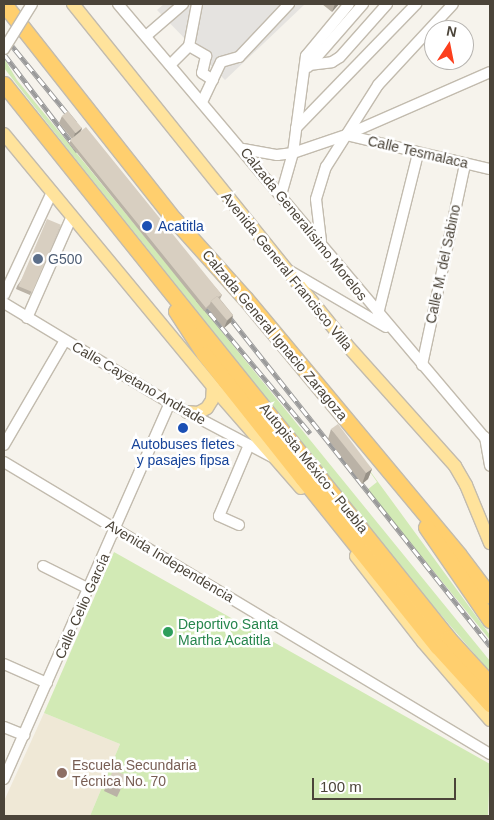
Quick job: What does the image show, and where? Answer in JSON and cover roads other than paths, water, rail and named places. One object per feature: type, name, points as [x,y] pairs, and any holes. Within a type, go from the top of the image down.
[{"type":"highway","name":"Calzada General Ignacio Zaragoza","points":[[4,4],[174,218],[245,298],[490,596]]},
{"type":"highway","points":[[4,84],[138,250],[204,354],[437,646],[490,704]]},
{"type":"highway","name":"Autopista México - Puebla","points":[[138,250],[448,638],[490,684]]},
{"type":"highway","points":[[276,459],[303,479]]},
{"type":"highway","points":[[398,482],[447,561],[490,620]]},
{"type":"main road","name":"Avenida General Francisco Villa","points":[[73,4],[283,267],[455,466],[466,485],[490,542]]},
{"type":"main road","points":[[4,134],[213,387],[276,459],[423,642],[490,720]]},
{"type":"main road","points":[[187,412],[198,413],[207,408],[212,400],[213,387]]},
{"type":"street","points":[[4,49],[32,4]]},
{"type":"street","name":"Calzada Generalísimo Morelos","points":[[118,4],[243,149],[378,314],[487,439]]},
{"type":"street","points":[[146,36],[183,4]]},
{"type":"street","points":[[170,64],[189,46],[197,4]]},
{"type":"street","points":[[202,102],[221,62],[239,57],[289,4]]},
{"type":"street","points":[[281,196],[293,153],[307,52],[349,4]]},
{"type":"street","points":[[306,68],[363,4]]},
{"type":"street","points":[[306,68],[332,62],[340,57],[387,4]]},
{"type":"street","points":[[296,128],[416,4]]},
{"type":"street","points":[[406,14],[425,4]]},
{"type":"street","points":[[322,247],[316,224],[318,187],[326,167],[378,85],[453,4]]},
{"type":"street","points":[[189,46],[206,56],[202,73],[213,80]]},
{"type":"street","points":[[243,149],[277,155],[293,153],[346,135],[490,72]]},
{"type":"street","name":"Calle Tesmalaca","points":[[346,135],[490,169]]},
{"type":"street","points":[[378,314],[418,153]]},
{"type":"street","name":"Calle M. del Sabino","points":[[422,365],[465,164]]},
{"type":"street","points":[[4,295],[52,192]]},
{"type":"street","points":[[27,318],[72,216]]},
{"type":"street","points":[[283,267],[393,331]]},
{"type":"street","name":"Calle Cayetano Andrade","points":[[4,304],[170,403],[276,459]]},
{"type":"street","points":[[4,445],[65,340]]},
{"type":"street","name":"Calle Celio García","points":[[4,779],[170,403]]},
{"type":"street","points":[[487,439],[490,466]]},
{"type":"street","points":[[238,525],[219,516],[249,445]]},
{"type":"street","name":"Avenida Independencia","points":[[4,462],[490,754]]},
{"type":"street","points":[[43,566],[89,590]]},
{"type":"street","points":[[4,664],[47,683]]},
{"type":"street","points":[[4,727],[24,735]]},
{"type":"railway","points":[[4,36],[75,123]]},
{"type":"railway","points":[[4,54],[78,151]]},
{"type":"railway","points":[[198,299],[310,433]]},
{"type":"railway","points":[[223,309],[490,646]]},
{"type":"place","name":"Acatitla","points":[[147,226]]},
{"type":"place","name":"G500","points":[[38,259]]},
{"type":"place","name":"Autobuses fletes y pasajes fipsa","points":[[183,428]]},
{"type":"place","name":"Deportivo Santa Martha Acatitla","points":[[168,632]]},
{"type":"place","name":"Escuela Secundaria Técnica No. 70","points":[[62,773]]}]
